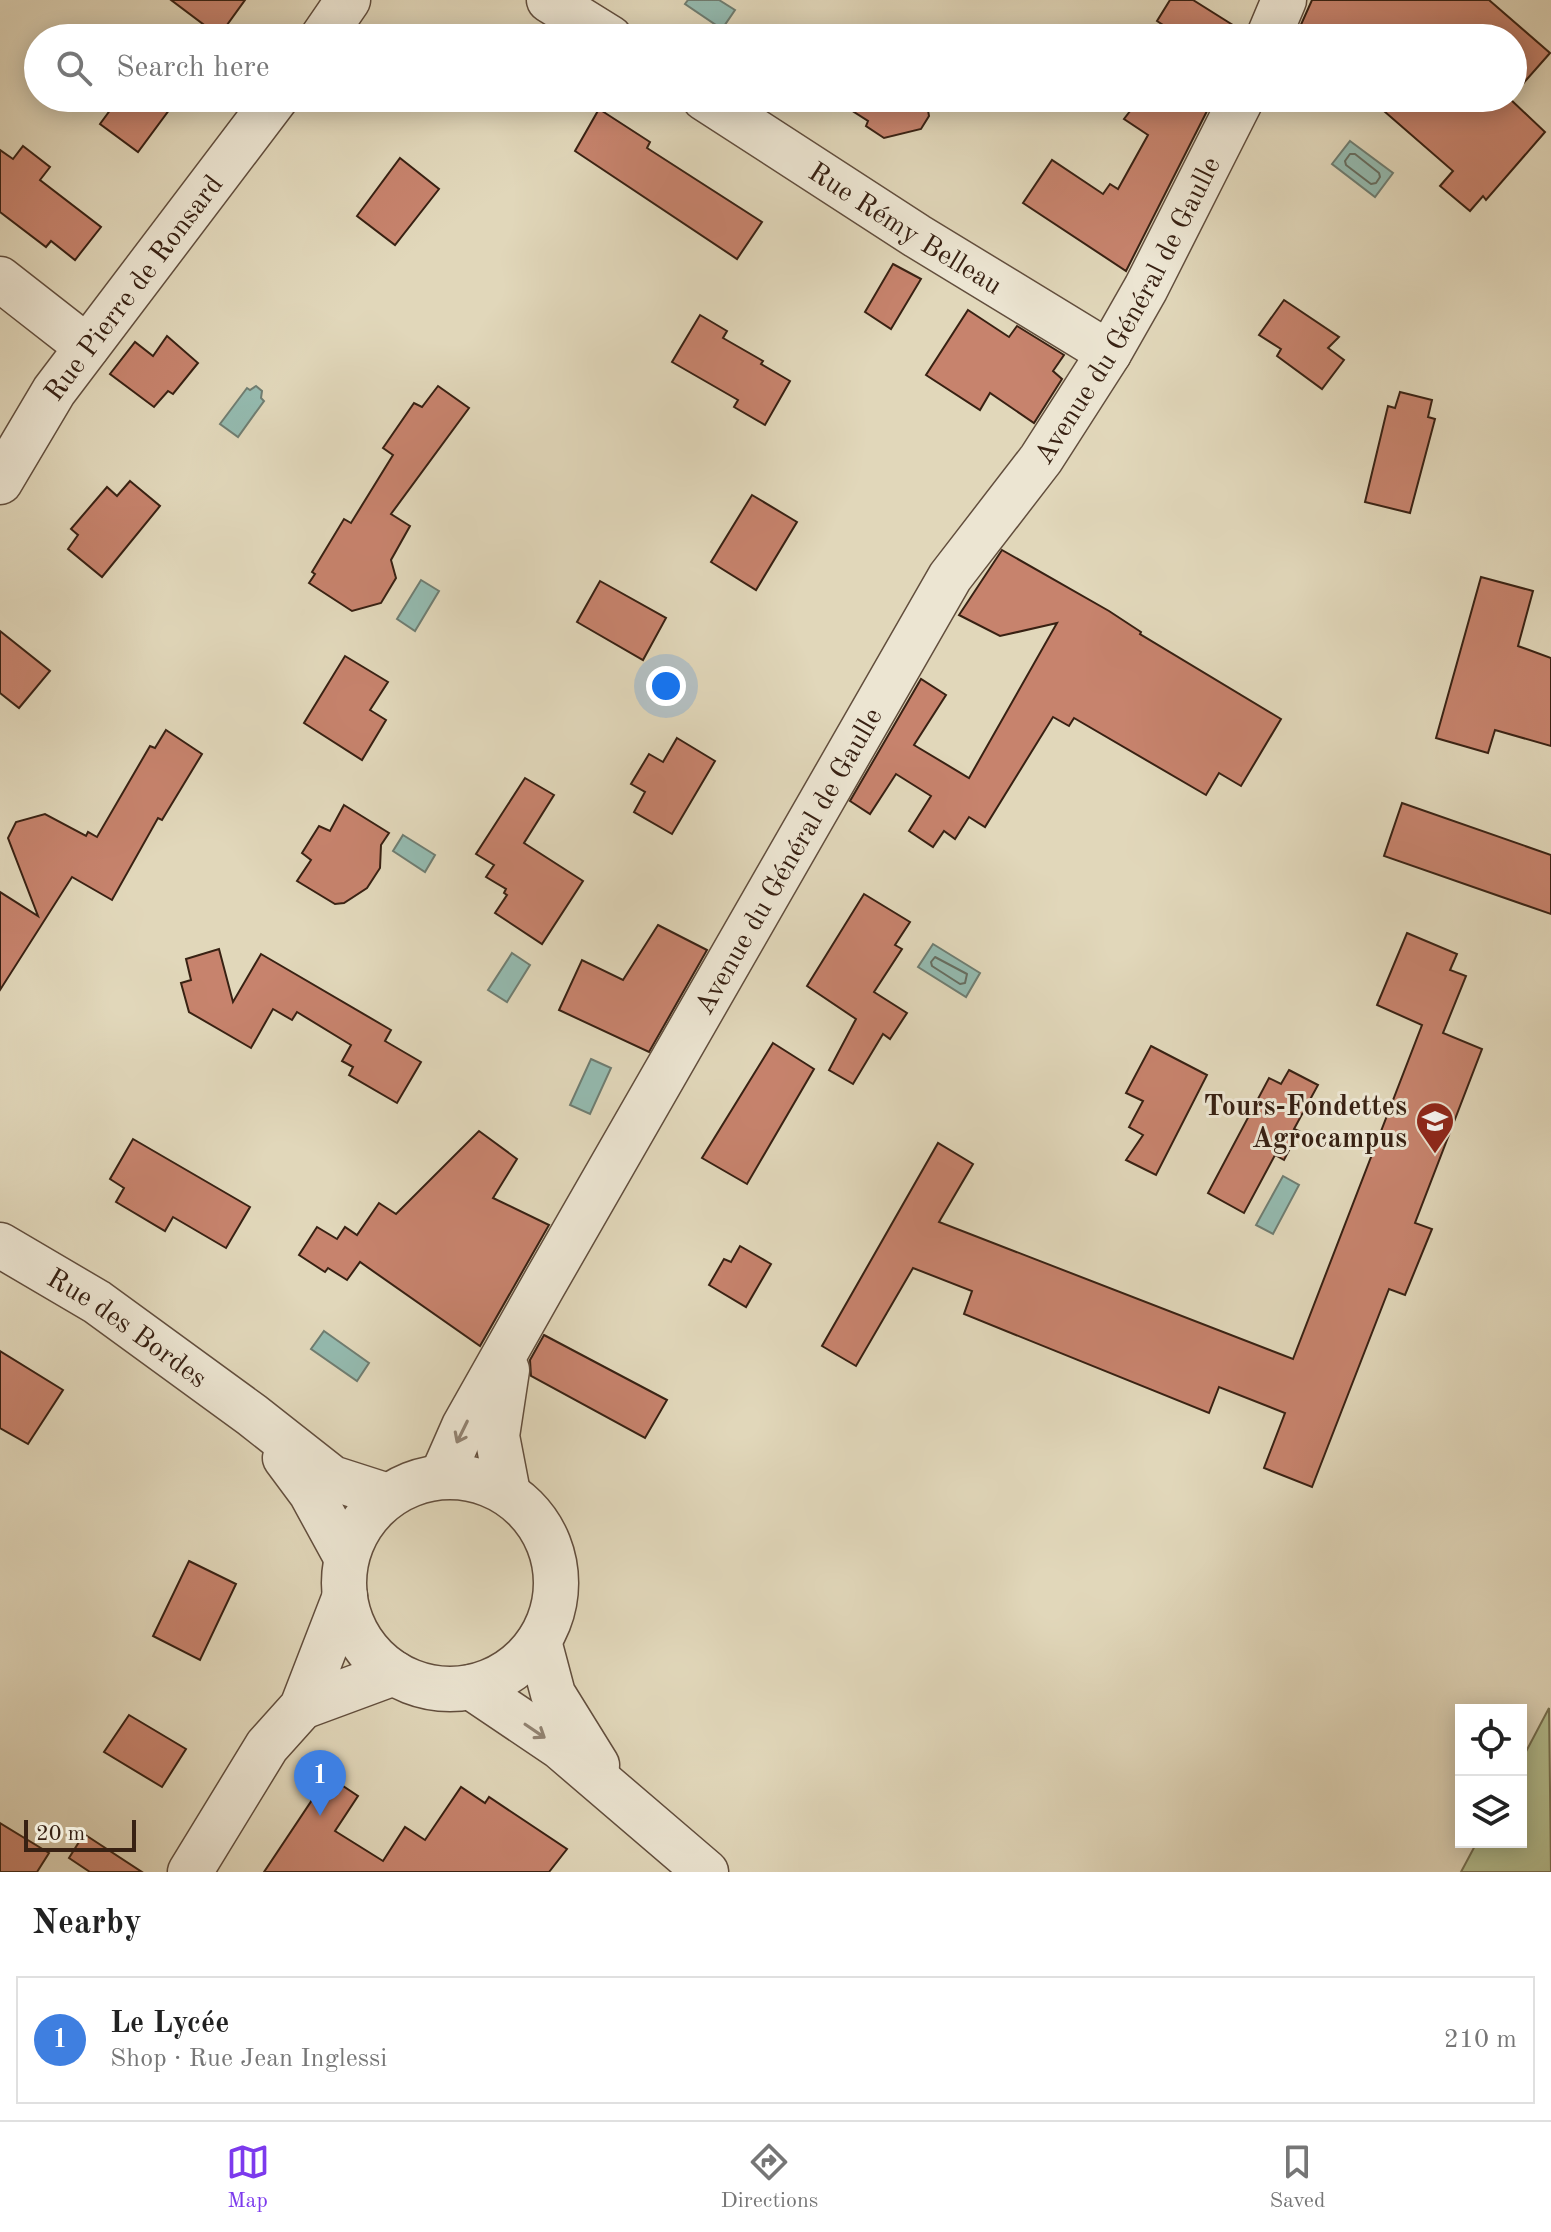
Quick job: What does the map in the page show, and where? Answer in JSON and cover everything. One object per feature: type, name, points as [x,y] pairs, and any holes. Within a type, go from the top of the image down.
[{"type":"street","points":[[332,24],[348,0]]},
{"type":"street","points":[[549,0],[588,24]]},
{"type":"street","points":[[1274,24],[1284,0]]},
{"type":"street","name":"Rue Pierre de Ronsard","points":[[0,482],[54,391],[265,112]]},
{"type":"street","name":"Rue Rémy Belleau","points":[[725,112],[886,217],[1109,353]]},
{"type":"street","name":"Avenue du Général de Gaulle","points":[[442,1476],[464,1426],[950,577],[1041,459],[1109,353],[1146,288],[1235,112]]},
{"type":"street","points":[[0,279],[87,347]]},
{"type":"street","name":"Rue des Bordes","points":[[0,1245],[97,1302],[252,1415],[332,1478],[388,1496]]},
{"type":"street","name":"Avenue du Général de Gaulle","points":[[508,1493],[497,1436],[513,1340]]},
{"type":"street","name":"Rue des Bordes","points":[[252,1415],[311,1493],[345,1576]]},
{"type":"street","points":[[190,1872],[267,1746],[302,1707],[362,1522],[388,1496],[421,1480],[442,1476],[476,1479],[508,1493],[529,1511],[545,1534],[554,1561],[556,1589],[551,1616],[539,1641],[521,1662],[498,1678],[471,1687],[451,1689],[431,1687],[394,1673],[370,1653],[353,1627],[345,1576]]},
{"type":"street","points":[[539,1641],[553,1694],[582,1744],[623,1803]]},
{"type":"street","points":[[302,1707],[394,1673]]},
{"type":"street","points":[[471,1687],[560,1747],[706,1872]]},
{"type":"green space","points":[[1549,1708],[1551,1872],[1461,1872],[1474,1848],[1527,1848],[1527,1750]]},
{"type":"water","points":[[688,0],[719,0],[735,10],[725,24],[715,24],[685,4]]},
{"type":"water","points":[[1350,141],[1393,173],[1375,197],[1332,164]]},
{"type":"water","points":[[256,386],[262,391],[264,401],[238,437],[220,424],[247,388],[250,390]]},
{"type":"water","points":[[421,580],[439,591],[415,631],[397,619]]},
{"type":"water","points":[[403,835],[435,855],[425,872],[393,851]]},
{"type":"water","points":[[933,944],[980,973],[966,997],[918,967]]},
{"type":"water","points":[[512,953],[530,965],[507,1002],[488,990]]},
{"type":"water","points":[[591,1059],[611,1068],[590,1114],[570,1105]]},
{"type":"water","points":[[1283,1176],[1299,1185],[1273,1234],[1256,1225]]},
{"type":"water","points":[[324,1331],[369,1363],[357,1381],[311,1349]]},
{"type":"building","points":[[171,0],[245,0],[228,24],[203,24]]},
{"type":"building","points":[[1170,0],[1193,0],[1231,24],[1162,24],[1157,21]]},
{"type":"building","points":[[1312,0],[1489,0],[1517,24],[1301,24]]},
{"type":"building","points":[[1527,33],[1550,53],[1527,79]]},
{"type":"building","points":[[109,112],[168,112],[138,152],[100,124]]},
{"type":"building","points":[[597,112],[604,112],[650,142],[647,148],[762,222],[737,259],[575,151]]},
{"type":"building","points":[[854,112],[928,112],[929,116],[921,129],[884,138],[866,126],[868,121]]},
{"type":"building","points":[[1129,112],[1206,112],[1126,271],[1023,203],[1052,160],[1103,194],[1110,184],[1118,189],[1148,135],[1124,119]]},
{"type":"building","points":[[1385,112],[1524,112],[1545,132],[1486,200],[1483,196],[1470,211],[1440,186],[1453,171]]},
{"type":"building","points":[[23,146],[50,167],[40,180],[101,227],[75,260],[51,241],[46,247],[0,212],[0,150],[13,159]]},
{"type":"building","points":[[400,158],[439,189],[395,245],[357,216]]},
{"type":"building","points":[[893,264],[921,279],[891,329],[865,312]]},
{"type":"building","points":[[1284,300],[1339,337],[1328,348],[1344,360],[1322,389],[1277,356],[1281,349],[1259,335]]},
{"type":"building","points":[[968,310],[1009,337],[1017,326],[1064,355],[1053,371],[1062,379],[1034,423],[990,393],[980,410],[926,375]]},
{"type":"building","points":[[700,315],[727,331],[723,338],[790,381],[765,425],[734,407],[738,400],[672,362]]},
{"type":"building","points":[[167,336],[198,363],[173,394],[168,391],[154,407],[110,374],[135,342],[153,356]]},
{"type":"building","points":[[438,386],[469,408],[391,514],[410,526],[391,560],[396,578],[381,603],[352,611],[309,583],[315,574],[312,572],[344,519],[351,523],[393,455],[383,448],[414,403],[422,407]]},
{"type":"building","points":[[1400,392],[1432,400],[1428,417],[1435,419],[1410,513],[1365,502],[1388,406],[1395,408]]},
{"type":"building","points":[[130,481],[160,506],[102,577],[68,549],[78,535],[71,529],[107,487],[117,496]]},
{"type":"building","points":[[752,495],[797,522],[756,590],[711,562]]},
{"type":"building","points":[[1002,550],[1109,611],[1140,634],[1281,719],[1241,786],[1219,773],[1206,795],[1074,718],[1069,726],[1053,717],[985,827],[969,817],[955,839],[944,831],[933,847],[909,831],[931,796],[896,774],[870,814],[850,801],[921,679],[946,695],[914,745],[969,778],[1057,623],[1000,636],[959,615]]},
{"type":"building","points":[[1481,577],[1533,591],[1518,646],[1551,658],[1551,746],[1495,730],[1488,753],[1436,738]]},
{"type":"building","points":[[600,581],[666,618],[643,660],[577,622]]},
{"type":"building","points":[[0,631],[50,671],[19,708],[0,693]]},
{"type":"building","points":[[345,656],[388,682],[370,710],[386,720],[362,760],[304,723]]},
{"type":"building","points":[[166,730],[202,754],[162,820],[158,818],[112,900],[72,877],[0,990],[0,892],[38,916],[8,838],[16,822],[45,814],[86,836],[88,832],[97,837],[150,746],[155,748]]},
{"type":"building","points":[[677,738],[715,761],[672,834],[634,812],[645,792],[631,784],[649,754],[663,762]]},
{"type":"building","points":[[525,778],[554,795],[524,843],[583,881],[542,944],[495,913],[507,895],[504,893],[506,889],[486,877],[494,865],[476,854]]},
{"type":"building","points":[[1402,803],[1551,855],[1551,914],[1384,856]]},
{"type":"building","points":[[344,805],[389,833],[381,845],[380,868],[367,888],[344,903],[335,904],[297,881],[311,860],[302,853],[319,826],[330,831]]},
{"type":"building","points":[[864,894],[910,922],[895,945],[902,949],[874,992],[907,1013],[890,1039],[883,1034],[853,1084],[829,1070],[856,1019],[807,986]]},
{"type":"building","points":[[658,925],[707,950],[649,1052],[559,1010],[582,960],[623,980]]},
{"type":"building","points":[[1407,933],[1457,954],[1450,970],[1466,976],[1443,1033],[1482,1049],[1415,1223],[1432,1229],[1405,1295],[1389,1289],[1312,1487],[1264,1468],[1285,1413],[1219,1387],[1209,1413],[964,1314],[972,1291],[913,1268],[856,1366],[822,1346],[938,1143],[973,1164],[939,1222],[1293,1359],[1422,1025],[1377,1005]]},
{"type":"building","points":[[219,949],[233,1002],[261,954],[391,1030],[385,1041],[421,1062],[397,1103],[349,1075],[353,1067],[342,1061],[351,1045],[297,1012],[292,1020],[273,1009],[251,1048],[189,1012],[181,983],[191,980],[186,959]]},
{"type":"building","points":[[773,1043],[814,1069],[747,1184],[702,1158]]},
{"type":"building","points":[[1151,1046],[1207,1075],[1156,1175],[1126,1160],[1143,1135],[1129,1127],[1143,1101],[1126,1093]]},
{"type":"building","points":[[1289,1070],[1318,1085],[1294,1129],[1299,1131],[1284,1160],[1275,1155],[1244,1213],[1208,1193],[1269,1078],[1281,1084]]},
{"type":"building","points":[[479,1131],[517,1159],[493,1198],[549,1225],[480,1346],[360,1262],[347,1280],[328,1268],[325,1272],[299,1255],[317,1227],[337,1239],[345,1227],[357,1235],[379,1203],[396,1214]]},
{"type":"building","points":[[133,1139],[250,1207],[226,1248],[173,1217],[165,1231],[116,1202],[124,1188],[110,1179]]},
{"type":"building","points":[[740,1246],[771,1264],[746,1307],[709,1285],[724,1259],[731,1262]]},
{"type":"building","points":[[544,1335],[667,1400],[645,1438],[531,1376],[530,1360]]},
{"type":"building","points":[[0,1351],[63,1390],[28,1444],[0,1428]]},
{"type":"building","points":[[189,1561],[236,1584],[200,1660],[153,1636]]},
{"type":"building","points":[[129,1715],[186,1749],[162,1787],[104,1752]]},
{"type":"building","points":[[328,1776],[358,1796],[335,1831],[383,1861],[405,1827],[425,1840],[461,1787],[485,1803],[489,1797],[567,1849],[549,1872],[264,1872]]},
{"type":"building","points":[[0,1823],[49,1853],[37,1872],[0,1872]]},
{"type":"building","points":[[84,1834],[142,1872],[90,1872],[69,1858]]},
{"type":"place","name":"Tours-Fondettes Agrocampus","points":[[1435,1155]]},
{"type":"place","name":"Le Lycée","points":[[320,1816]]}]
